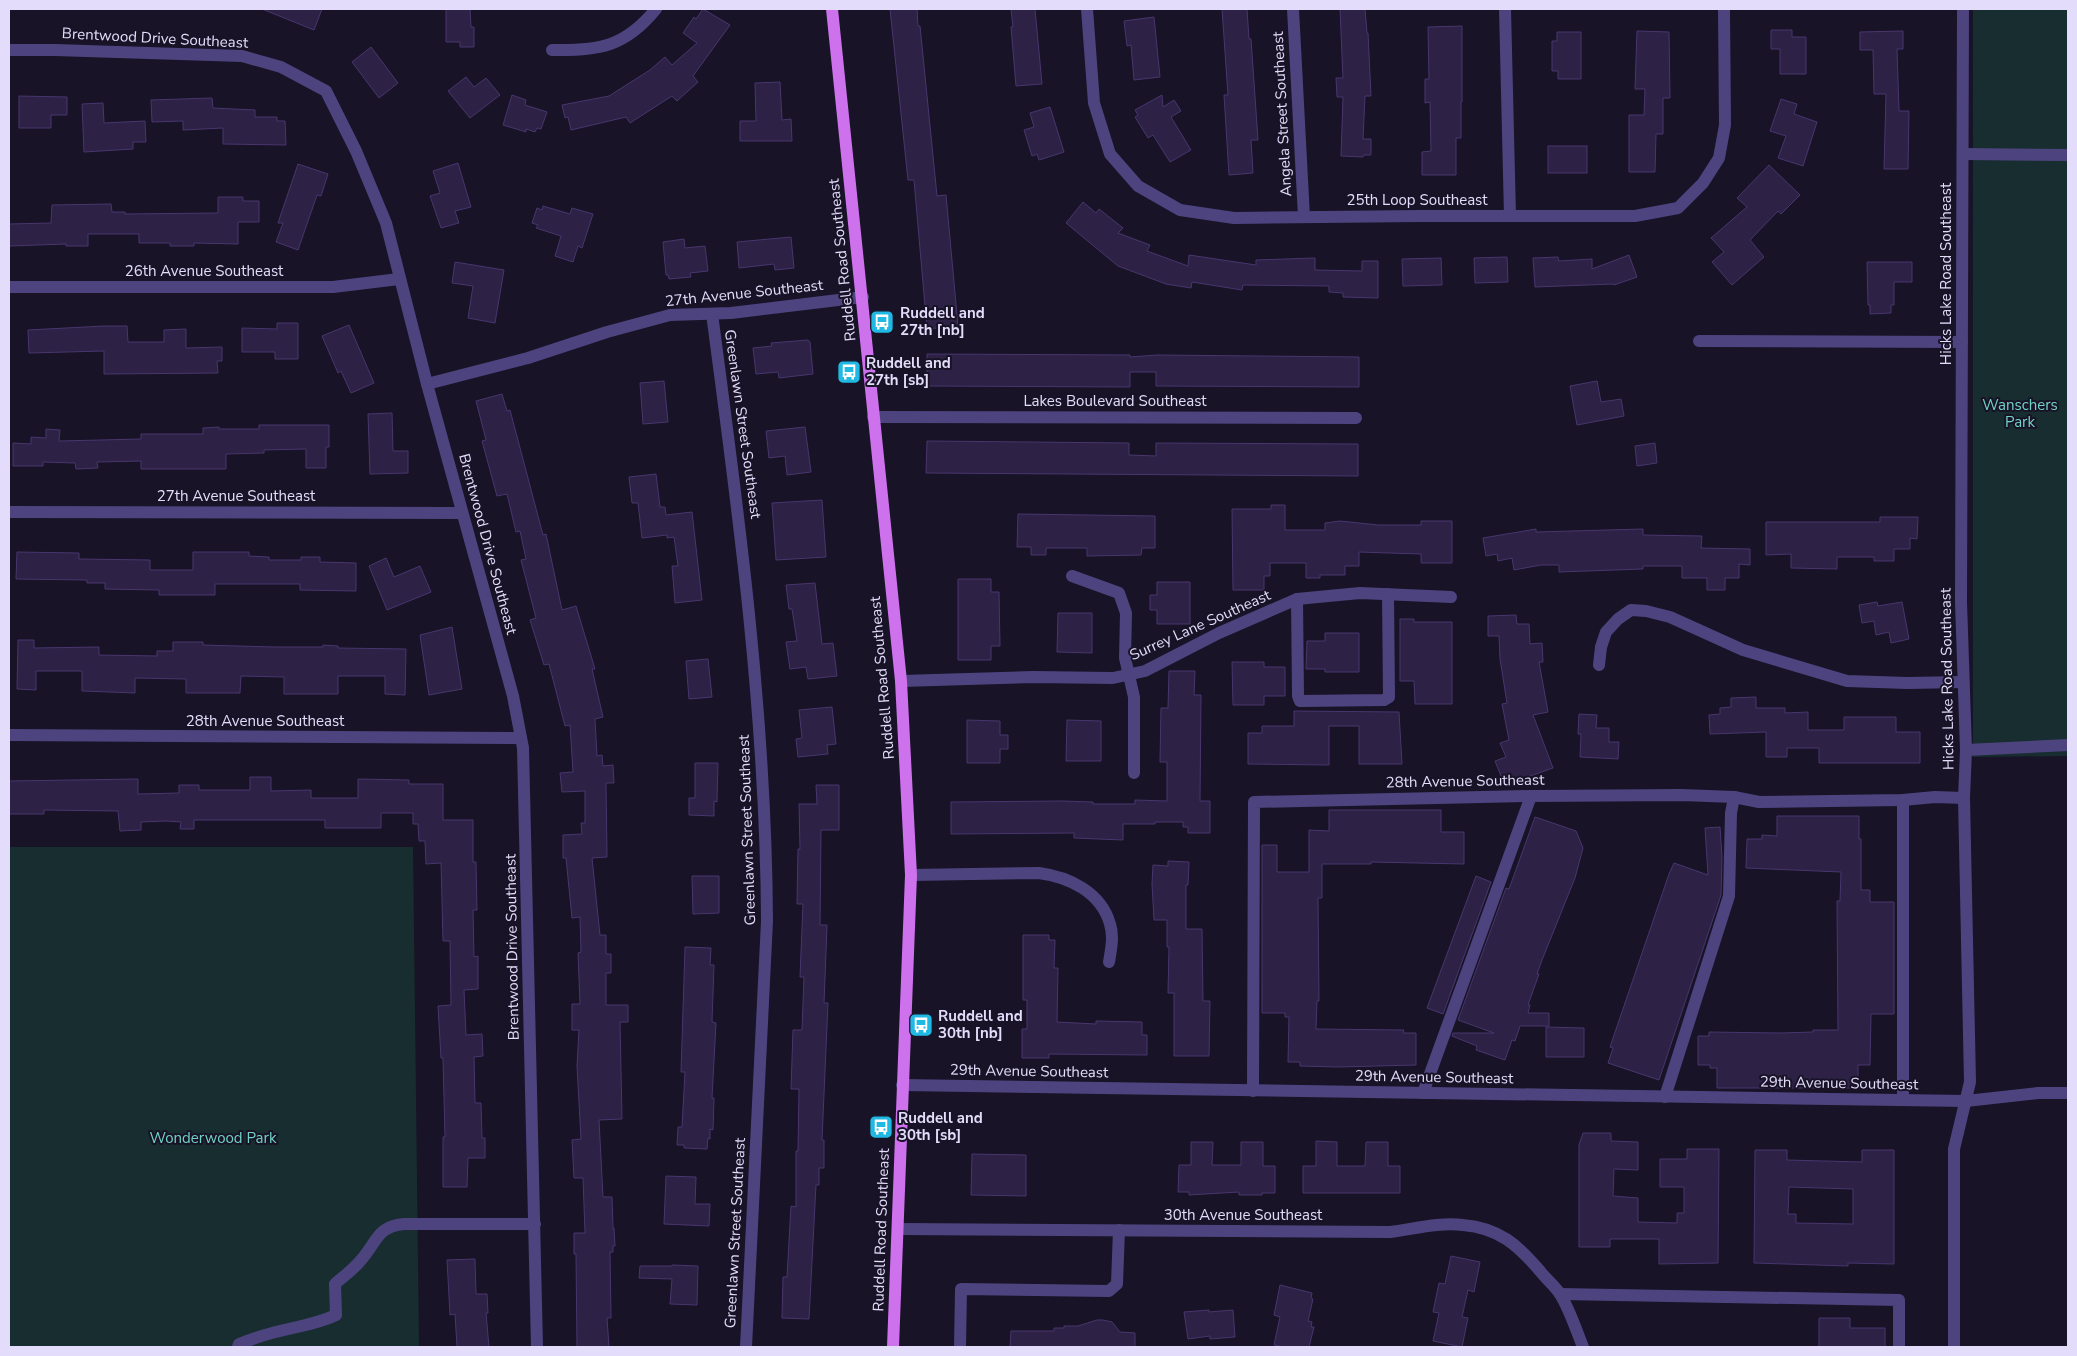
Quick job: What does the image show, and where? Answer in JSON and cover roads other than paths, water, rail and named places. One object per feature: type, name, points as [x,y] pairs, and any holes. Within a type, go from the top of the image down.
[{"type":"main road","name":"Ruddell Road Southeast","points":[[832,9],[901,682],[911,875],[893,1347]]},
{"type":"street","points":[[552,50],[586,51],[616,43],[644,24],[656,9]]},
{"type":"street","name":"25th Loop Southeast","points":[[1086,9],[1094,103],[1110,154],[1138,186],[1180,210],[1234,218],[1635,216],[1678,208],[1703,183],[1719,158],[1725,125],[1724,9]]},
{"type":"street","name":"Angela Street Southeast","points":[[1293,9],[1304,217]]},
{"type":"street","points":[[1505,9],[1510,216]]},
{"type":"street","name":"Hicks Lake Road Southeast","points":[[1954,1347],[1954,1149],[1970,1082],[1964,798],[1966,750],[1961,602],[1963,9]]},
{"type":"street","name":"Brentwood Drive Southeast","points":[[9,50],[242,56],[281,67],[326,91],[356,151],[386,223],[427,384],[513,696],[523,748],[537,1347]]},
{"type":"street","points":[[1963,154],[2068,155]]},
{"type":"street","name":"26th Avenue Southeast","points":[[9,286],[333,287],[399,279]]},
{"type":"street","name":"27th Avenue Southeast","points":[[427,384],[528,358],[608,332],[670,315],[730,313],[863,297]]},
{"type":"street","name":"Greenlawn Street Southeast","points":[[712,314],[743,552],[762,757],[767,852],[767,922],[746,1347]]},
{"type":"street","points":[[1699,341],[1962,342]]},
{"type":"street","name":"Lakes Boulevard Southeast","points":[[874,417],[1356,418]]},
{"type":"street","name":"27th Avenue Southeast","points":[[9,512],[462,513]]},
{"type":"street","points":[[1072,576],[1119,594],[1126,613],[1125,658],[1134,696],[1134,773]]},
{"type":"street","name":"Surrey Lane Southeast","points":[[901,682],[1033,677],[1113,678],[1144,672],[1219,633],[1297,599],[1360,594],[1451,597]]},
{"type":"street","points":[[1297,599],[1298,696],[1300,701],[1384,700],[1389,697],[1388,594]]},
{"type":"street","points":[[1599,665],[1600,647],[1606,632],[1618,619],[1631,610],[1646,610],[1670,617],[1743,650],[1847,682],[1963,682]]},
{"type":"street","name":"28th Avenue Southeast","points":[[9,735],[521,738]]},
{"type":"street","points":[[1966,750],[2068,745]]},
{"type":"street","name":"28th Avenue Southeast","points":[[1253,1091],[1254,802],[1682,795],[1734,797],[1759,802],[1903,800],[1935,797],[1964,798]]},
{"type":"street","points":[[1423,1093],[1531,796]]},
{"type":"street","points":[[1665,1097],[1729,896],[1731,813],[1734,797]]},
{"type":"street","points":[[1902,1100],[1903,800]]},
{"type":"street","points":[[911,875],[1039,873],[1056,875],[1074,882],[1090,893],[1101,906],[1110,924],[1112,939],[1109,962]]},
{"type":"street","name":"29th Avenue Southeast","points":[[902,1085],[1966,1101],[2038,1093],[2068,1093]]},
{"type":"street","points":[[238,1347],[239,1344],[255,1338],[280,1331],[302,1328],[336,1315],[335,1284],[361,1260],[377,1237],[390,1226],[404,1224],[535,1224]]},
{"type":"street","name":"30th Avenue Southeast","points":[[898,1229],[1390,1232],[1444,1224],[1483,1228],[1501,1235],[1515,1244],[1560,1294],[1583,1347]]},
{"type":"street","points":[[960,1347],[961,1289],[1109,1291],[1118,1284],[1119,1230]]},
{"type":"street","points":[[1560,1294],[1899,1300],[1899,1347]]},
{"type":"place","name":"Ruddell and 27th [nb]","points":[[882,322]]},
{"type":"place","name":"Ruddell and 27th [sb]","points":[[849,372]]},
{"type":"place","name":"Ruddell and 30th [nb]","points":[[921,1025]]},
{"type":"place","name":"Ruddell and 30th [sb]","points":[[881,1127]]},
{"type":"park label","name":"Wanschers Park","points":[[2020,414]]},
{"type":"park label","name":"Wonderwood Park","points":[[213,1138]]}]
